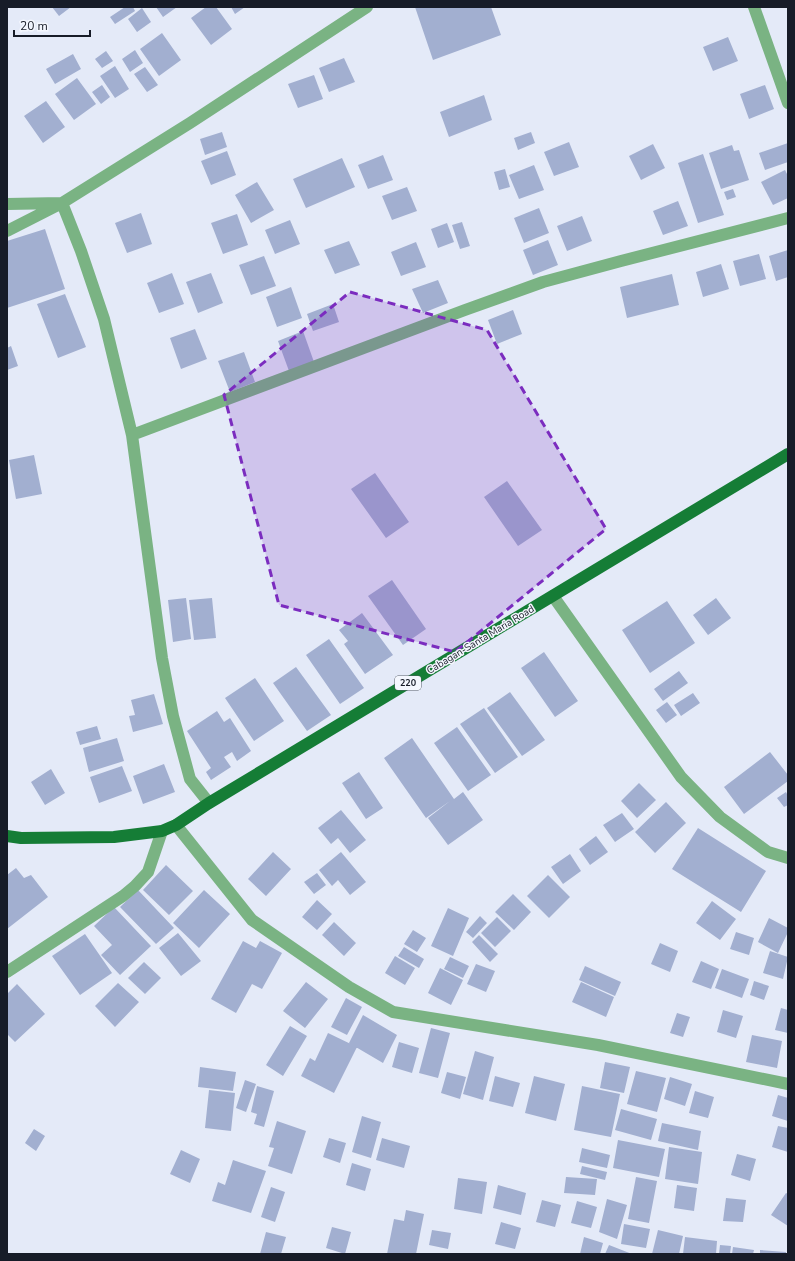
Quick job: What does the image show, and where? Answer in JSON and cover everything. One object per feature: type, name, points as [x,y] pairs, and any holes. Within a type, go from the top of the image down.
[{"type":"main road","name":"Cabagan-Santa Maria Road","points":[[7,836],[21,838],[114,837],[162,831],[176,825],[209,803],[788,454]]},
{"type":"street","points":[[7,231],[62,203],[190,123],[367,7]]},
{"type":"street","points":[[754,7],[788,104]]},
{"type":"street","points":[[7,204],[62,203]]},
{"type":"street","points":[[62,203],[81,251],[104,319],[132,435],[162,658],[173,716],[190,779],[209,803]]},
{"type":"street","points":[[132,435],[543,282],[788,218]]},
{"type":"street","points":[[553,596],[681,777],[720,817],[768,852],[788,858]]},
{"type":"street","points":[[176,825],[252,920],[349,987],[392,1012],[598,1045],[788,1084]]},
{"type":"street","points":[[7,972],[123,896],[135,886],[148,872],[162,831]]},
{"type":"highlighted area","points":[[350,292],[487,330],[606,529],[455,652],[279,605],[224,395]]},
{"type":"building","points":[[52,7],[71,7],[59,16]]},
{"type":"building","points":[[125,7],[133,7],[135,11],[115,24],[110,17]]},
{"type":"building","points":[[156,7],[177,7],[163,17]]},
{"type":"building","points":[[206,7],[216,7],[232,29],[211,45],[191,18]]},
{"type":"building","points":[[231,7],[245,7],[235,14]]},
{"type":"building","points":[[415,7],[491,7],[501,35],[433,60]]},
{"type":"building","points":[[142,8],[151,22],[137,32],[128,19]]},
{"type":"building","points":[[162,33],[181,60],[159,76],[140,49]]},
{"type":"building","points":[[728,37],[738,61],[713,71],[703,47]]},
{"type":"building","points":[[135,50],[143,63],[130,72],[122,59]]},
{"type":"building","points":[[106,51],[113,61],[102,68],[95,59]]},
{"type":"building","points":[[73,54],[81,69],[55,84],[46,69]]},
{"type":"building","points":[[344,58],[355,82],[329,92],[319,68]]},
{"type":"building","points":[[115,66],[129,89],[115,98],[100,76]]},
{"type":"building","points":[[145,67],[158,85],[147,92],[134,74]]},
{"type":"building","points":[[314,75],[323,99],[298,108],[288,84]]},
{"type":"building","points":[[77,78],[96,104],[74,120],[55,94]]},
{"type":"building","points":[[102,85],[110,97],[101,104],[92,92]]},
{"type":"building","points":[[765,85],[774,109],[749,119],[740,94]]},
{"type":"building","points":[[484,95],[492,120],[449,137],[440,112]]},
{"type":"building","points":[[46,101],[65,127],[43,143],[24,116]]},
{"type":"building","points":[[222,132],[227,147],[205,155],[200,139]]},
{"type":"building","points":[[531,132],[535,143],[518,150],[514,138]]},
{"type":"building","points":[[569,142],[579,167],[554,176],[544,152]]},
{"type":"building","points":[[788,143],[788,162],[765,170],[759,153]]},
{"type":"building","points":[[653,144],[665,168],[641,180],[629,156]]},
{"type":"building","points":[[732,145],[734,151],[739,150],[749,180],[721,189],[709,153]]},
{"type":"building","points":[[227,151],[236,175],[211,185],[201,161]]},
{"type":"building","points":[[703,154],[724,215],[698,223],[678,163]]},
{"type":"building","points":[[383,155],[393,180],[368,189],[358,165]]},
{"type":"building","points":[[342,158],[355,187],[306,208],[293,179]]},
{"type":"building","points":[[534,165],[544,190],[519,199],[509,175]]},
{"type":"building","points":[[505,169],[510,187],[499,190],[494,172]]},
{"type":"building","points":[[785,170],[788,176],[788,198],[773,205],[761,182]]},
{"type":"building","points":[[257,182],[274,210],[251,223],[235,195]]},
{"type":"building","points":[[407,187],[417,211],[392,220],[382,196]]},
{"type":"building","points":[[733,189],[736,197],[727,200],[724,192]]},
{"type":"building","points":[[678,201],[688,226],[663,235],[653,211]]},
{"type":"building","points":[[539,208],[549,233],[524,243],[514,218]]},
{"type":"building","points":[[141,213],[152,244],[127,253],[115,223]]},
{"type":"building","points":[[237,214],[248,245],[223,254],[211,223]]},
{"type":"building","points":[[582,216],[592,241],[567,251],[557,226]]},
{"type":"building","points":[[290,220],[300,244],[275,254],[265,230]]},
{"type":"building","points":[[462,222],[470,246],[460,249],[452,225]]},
{"type":"building","points":[[447,223],[454,242],[438,248],[431,229]]},
{"type":"building","points":[[45,229],[65,289],[7,308],[7,241]]},
{"type":"building","points":[[548,240],[558,265],[533,275],[523,250]]},
{"type":"building","points":[[349,241],[360,265],[335,274],[324,250]]},
{"type":"building","points":[[416,242],[426,267],[401,276],[391,252]]},
{"type":"building","points":[[788,250],[788,277],[776,281],[769,256]]},
{"type":"building","points":[[759,254],[766,279],[740,286],[733,261]]},
{"type":"building","points":[[264,256],[276,286],[251,295],[239,265]]},
{"type":"building","points":[[721,264],[729,289],[703,297],[696,272]]},
{"type":"building","points":[[172,273],[184,304],[159,313],[147,283]]},
{"type":"building","points":[[211,273],[223,303],[198,313],[186,282]]},
{"type":"building","points":[[672,274],[679,305],[627,318],[620,287]]},
{"type":"building","points":[[438,280],[448,303],[423,313],[412,289]]},
{"type":"building","points":[[291,287],[302,318],[277,327],[266,297]]},
{"type":"building","points":[[65,294],[86,347],[58,358],[37,304]]},
{"type":"building","points":[[333,304],[339,322],[313,331],[307,314]]},
{"type":"building","points":[[513,310],[522,334],[497,344],[488,320]]},
{"type":"building","points":[[195,329],[207,359],[181,369],[170,338]]},
{"type":"building","points":[[303,331],[314,362],[289,371],[278,341]]},
{"type":"building","points":[[11,346],[18,366],[7,370],[7,348]]},
{"type":"building","points":[[244,352],[255,382],[230,392],[218,361]]},
{"type":"building","points":[[34,455],[42,494],[16,499],[9,460]]},
{"type":"building","points":[[375,473],[409,522],[386,538],[351,489]]},
{"type":"building","points":[[507,481],[542,530],[518,546],[484,497]]},
{"type":"building","points":[[392,580],[426,629],[403,645],[368,596]]},
{"type":"building","points":[[186,598],[191,639],[173,642],[168,600]]},
{"type":"building","points":[[212,598],[216,638],[194,640],[189,600]]},
{"type":"building","points":[[716,598],[731,618],[708,635],[693,615]]},
{"type":"building","points":[[667,601],[695,643],[650,673],[622,630]]},
{"type":"building","points":[[362,613],[393,655],[365,674],[344,644],[348,641],[339,630]]},
{"type":"building","points":[[329,639],[364,688],[340,704],[306,655]]},
{"type":"building","points":[[544,652],[578,701],[555,717],[521,668]]},
{"type":"building","points":[[296,667],[331,715],[307,731],[273,683]]},
{"type":"building","points":[[679,671],[688,683],[663,701],[654,689]]},
{"type":"building","points":[[255,678],[284,721],[254,741],[225,698]]},
{"type":"building","points":[[510,692],[545,740],[522,756],[487,708]]},
{"type":"building","points":[[693,693],[700,703],[681,716],[674,705]]},
{"type":"building","points":[[154,694],[163,724],[133,732],[129,716],[135,715],[131,700]]},
{"type":"building","points":[[667,702],[677,715],[666,723],[656,710]]},
{"type":"building","points":[[484,708],[518,757],[495,773],[460,724]]},
{"type":"building","points":[[217,711],[224,722],[230,718],[251,751],[237,761],[232,752],[224,757],[231,767],[211,780],[206,772],[211,768],[187,731]]},
{"type":"building","points":[[97,726],[101,739],[80,745],[76,732]]},
{"type":"building","points":[[457,727],[491,775],[468,791],[434,743]]},
{"type":"building","points":[[117,738],[124,761],[89,772],[83,748]]},
{"type":"building","points":[[412,738],[454,799],[463,792],[483,820],[448,845],[428,818],[450,801],[426,818],[384,758]]},
{"type":"building","points":[[770,752],[788,775],[788,781],[744,814],[724,787]]},
{"type":"building","points":[[164,764],[175,792],[143,804],[133,776]]},
{"type":"building","points":[[122,766],[132,791],[99,803],[90,777]]},
{"type":"building","points":[[51,769],[65,793],[45,805],[31,782]]},
{"type":"building","points":[[359,772],[383,808],[366,819],[342,783]]},
{"type":"building","points":[[639,783],[656,800],[637,818],[621,801]]},
{"type":"building","points":[[786,792],[788,796],[788,805],[784,807],[777,798]]},
{"type":"building","points":[[666,802],[686,823],[655,853],[635,832]]},
{"type":"building","points":[[341,810],[366,840],[350,853],[338,838],[331,844],[318,828]]},
{"type":"building","points":[[622,813],[634,829],[615,842],[603,825]]},
{"type":"building","points":[[698,828],[766,871],[741,912],[672,869]]},
{"type":"building","points":[[596,836],[608,852],[590,865],[579,849]]},
{"type":"building","points":[[273,852],[291,869],[266,896],[248,879]]},
{"type":"building","points":[[341,852],[366,882],[350,895],[338,880],[332,886],[319,870]]},
{"type":"building","points":[[570,854],[581,871],[563,884],[551,867]]},
{"type":"building","points":[[166,865],[193,891],[169,915],[143,890]]},
{"type":"building","points":[[16,868],[24,878],[31,875],[48,897],[7,929],[7,875]]},
{"type":"building","points":[[317,873],[326,885],[314,894],[304,882]]},
{"type":"building","points":[[548,875],[570,897],[549,918],[527,896]]},
{"type":"building","points":[[138,890],[174,928],[156,944],[120,907]]},
{"type":"building","points":[[204,890],[230,914],[199,948],[173,923]]},
{"type":"building","points":[[513,894],[531,912],[514,930],[495,912]]},
{"type":"building","points":[[317,900],[332,914],[317,930],[302,917]]},
{"type":"building","points":[[712,901],[736,919],[720,940],[696,923]]},
{"type":"building","points":[[114,907],[151,946],[120,975],[101,955],[112,945],[94,926]]},
{"type":"building","points":[[448,908],[469,918],[453,956],[431,946]]},
{"type":"building","points":[[480,916],[487,923],[473,938],[466,932]]},
{"type":"building","points":[[497,917],[511,931],[495,947],[481,933]]},
{"type":"building","points":[[769,918],[788,928],[788,932],[778,953],[758,942]]},
{"type":"building","points":[[334,922],[356,943],[344,956],[322,935]]},
{"type":"building","points":[[413,930],[426,938],[417,952],[404,944]]},
{"type":"building","points":[[736,932],[754,938],[749,955],[730,949]]},
{"type":"building","points":[[178,933],[201,961],[181,976],[159,948]]},
{"type":"building","points":[[85,934],[112,973],[80,995],[52,956]]},
{"type":"building","points":[[479,935],[498,954],[490,962],[472,942]]},
{"type":"building","points":[[243,941],[256,948],[260,941],[282,953],[262,989],[252,984],[236,1013],[211,999]]},
{"type":"building","points":[[660,943],[678,951],[670,972],[651,964]]},
{"type":"building","points":[[404,947],[424,959],[419,968],[398,956]]},
{"type":"building","points":[[770,951],[788,957],[783,979],[763,973]]},
{"type":"building","points":[[395,956],[415,968],[405,985],[385,973]]},
{"type":"building","points":[[450,957],[469,966],[463,978],[444,969]]},
{"type":"building","points":[[701,961],[719,969],[711,989],[692,982]]},
{"type":"building","points":[[144,962],[161,978],[145,994],[128,978]]},
{"type":"building","points":[[476,964],[495,971],[486,992],[467,984]]},
{"type":"building","points":[[585,966],[621,982],[615,996],[579,980]]},
{"type":"building","points":[[440,968],[463,980],[451,1005],[428,993]]},
{"type":"building","points":[[722,969],[749,979],[742,998],[715,988]]},
{"type":"building","points":[[754,981],[769,986],[764,1000],[750,995]]},
{"type":"building","points":[[306,982],[328,999],[305,1028],[283,1011]]},
{"type":"building","points":[[581,982],[614,997],[606,1017],[572,1002]]},
{"type":"building","points":[[118,983],[139,1002],[115,1027],[95,1006]]},
{"type":"building","points":[[17,984],[45,1014],[15,1042],[7,1034],[7,994]]},
{"type":"building","points":[[346,998],[362,1007],[347,1035],[331,1027]]},
{"type":"building","points":[[781,1008],[788,1010],[788,1033],[775,1030]]},
{"type":"building","points":[[723,1010],[743,1016],[736,1038],[717,1032]]},
{"type":"building","points":[[677,1013],[690,1017],[683,1037],[670,1033]]},
{"type":"building","points":[[363,1015],[397,1035],[383,1063],[349,1043]]},
{"type":"building","points":[[290,1026],[307,1036],[283,1076],[266,1065]]},
{"type":"building","points":[[431,1028],[450,1033],[438,1078],[419,1073]]},
{"type":"building","points":[[328,1033],[357,1047],[334,1093],[301,1076],[310,1058],[315,1061]]},
{"type":"building","points":[[752,1035],[782,1041],[777,1068],[746,1062]]},
{"type":"building","points":[[399,1042],[419,1048],[412,1073],[392,1067]]},
{"type":"building","points":[[475,1051],[494,1057],[483,1100],[463,1094]]},
{"type":"building","points":[[605,1062],[630,1067],[624,1093],[600,1088]]},
{"type":"building","points":[[200,1067],[236,1072],[233,1091],[198,1087]]},
{"type":"building","points":[[636,1071],[666,1078],[657,1112],[627,1104]]},
{"type":"building","points":[[447,1072],[466,1077],[460,1099],[441,1093]]},
{"type":"building","points":[[495,1076],[520,1083],[513,1107],[489,1101]]},
{"type":"building","points":[[534,1076],[565,1084],[556,1121],[525,1113]]},
{"type":"building","points":[[670,1077],[692,1084],[685,1106],[664,1099]]},
{"type":"building","points":[[245,1080],[256,1084],[246,1112],[236,1108]]},
{"type":"building","points":[[257,1086],[274,1091],[264,1127],[254,1124],[257,1114],[251,1112]]},
{"type":"building","points":[[582,1086],[620,1094],[611,1137],[574,1130]]},
{"type":"building","points":[[209,1090],[235,1093],[231,1131],[205,1128]]},
{"type":"building","points":[[695,1091],[714,1097],[708,1118],[689,1113]]},
{"type":"building","points":[[778,1095],[788,1098],[788,1121],[772,1116]]},
{"type":"building","points":[[621,1109],[657,1119],[651,1140],[615,1130]]},
{"type":"building","points":[[362,1116],[381,1122],[371,1158],[352,1152]]},
{"type":"building","points":[[277,1121],[306,1131],[292,1174],[268,1166],[274,1148],[269,1147]]},
{"type":"building","points":[[662,1123],[701,1131],[698,1150],[658,1141]]},
{"type":"building","points":[[778,1126],[788,1128],[788,1152],[772,1147]]},
{"type":"building","points":[[34,1129],[45,1136],[36,1151],[25,1143]]},
{"type":"building","points":[[329,1138],[346,1143],[340,1163],[323,1157]]},
{"type":"building","points":[[382,1138],[410,1146],[404,1168],[376,1160]]},
{"type":"building","points":[[618,1140],[665,1149],[659,1177],[613,1168]]},
{"type":"building","points":[[669,1147],[702,1152],[698,1184],[665,1179]]},
{"type":"building","points":[[582,1148],[610,1155],[607,1168],[579,1162]]},
{"type":"building","points":[[181,1150],[200,1159],[190,1183],[170,1174]]},
{"type":"building","points":[[737,1154],[756,1159],[750,1181],[731,1175]]},
{"type":"building","points":[[233,1160],[266,1171],[251,1213],[212,1201],[218,1182],[225,1185]]},
{"type":"building","points":[[352,1163],[371,1169],[365,1191],[346,1185]]},
{"type":"building","points":[[582,1166],[607,1172],[605,1180],[580,1174]]},
{"type":"building","points":[[566,1177],[597,1179],[595,1195],[564,1193]]},
{"type":"building","points":[[636,1177],[657,1181],[649,1223],[628,1219]]},
{"type":"building","points":[[458,1178],[487,1182],[482,1214],[454,1209]]},
{"type":"building","points":[[498,1185],[526,1193],[521,1215],[493,1208]]},
{"type":"building","points":[[677,1185],[697,1188],[694,1211],[674,1208]]},
{"type":"building","points":[[271,1187],[285,1192],[275,1222],[261,1217]]},
{"type":"building","points":[[786,1193],[788,1194],[788,1226],[771,1215]]},
{"type":"building","points":[[726,1198],[746,1200],[743,1222],[723,1221]]},
{"type":"building","points":[[607,1199],[627,1205],[617,1239],[599,1232]]},
{"type":"building","points":[[542,1200],[561,1205],[555,1227],[536,1222]]},
{"type":"building","points":[[577,1201],[597,1207],[591,1228],[571,1223]]},
{"type":"building","points":[[406,1210],[424,1214],[416,1254],[387,1254],[394,1219],[404,1221]]},
{"type":"building","points":[[501,1222],[521,1228],[515,1249],[495,1244]]},
{"type":"building","points":[[624,1224],[650,1229],[646,1248],[621,1244]]},
{"type":"building","points":[[332,1227],[351,1232],[345,1254],[326,1248]]},
{"type":"building","points":[[432,1230],[451,1233],[448,1249],[429,1245]]},
{"type":"building","points":[[658,1230],[683,1236],[679,1254],[652,1254]]},
{"type":"building","points":[[266,1232],[286,1237],[281,1254],[260,1254]]},
{"type":"building","points":[[584,1237],[603,1243],[600,1254],[580,1254]]},
{"type":"building","points":[[685,1237],[717,1241],[716,1254],[683,1254]]},
{"type":"building","points":[[609,1245],[632,1254],[605,1254]]},
{"type":"building","points":[[720,1245],[731,1246],[730,1254],[719,1254]]},
{"type":"building","points":[[733,1247],[754,1250],[753,1254],[732,1254]]},
{"type":"building","points":[[760,1250],[786,1252],[786,1254],[760,1254]]}]
